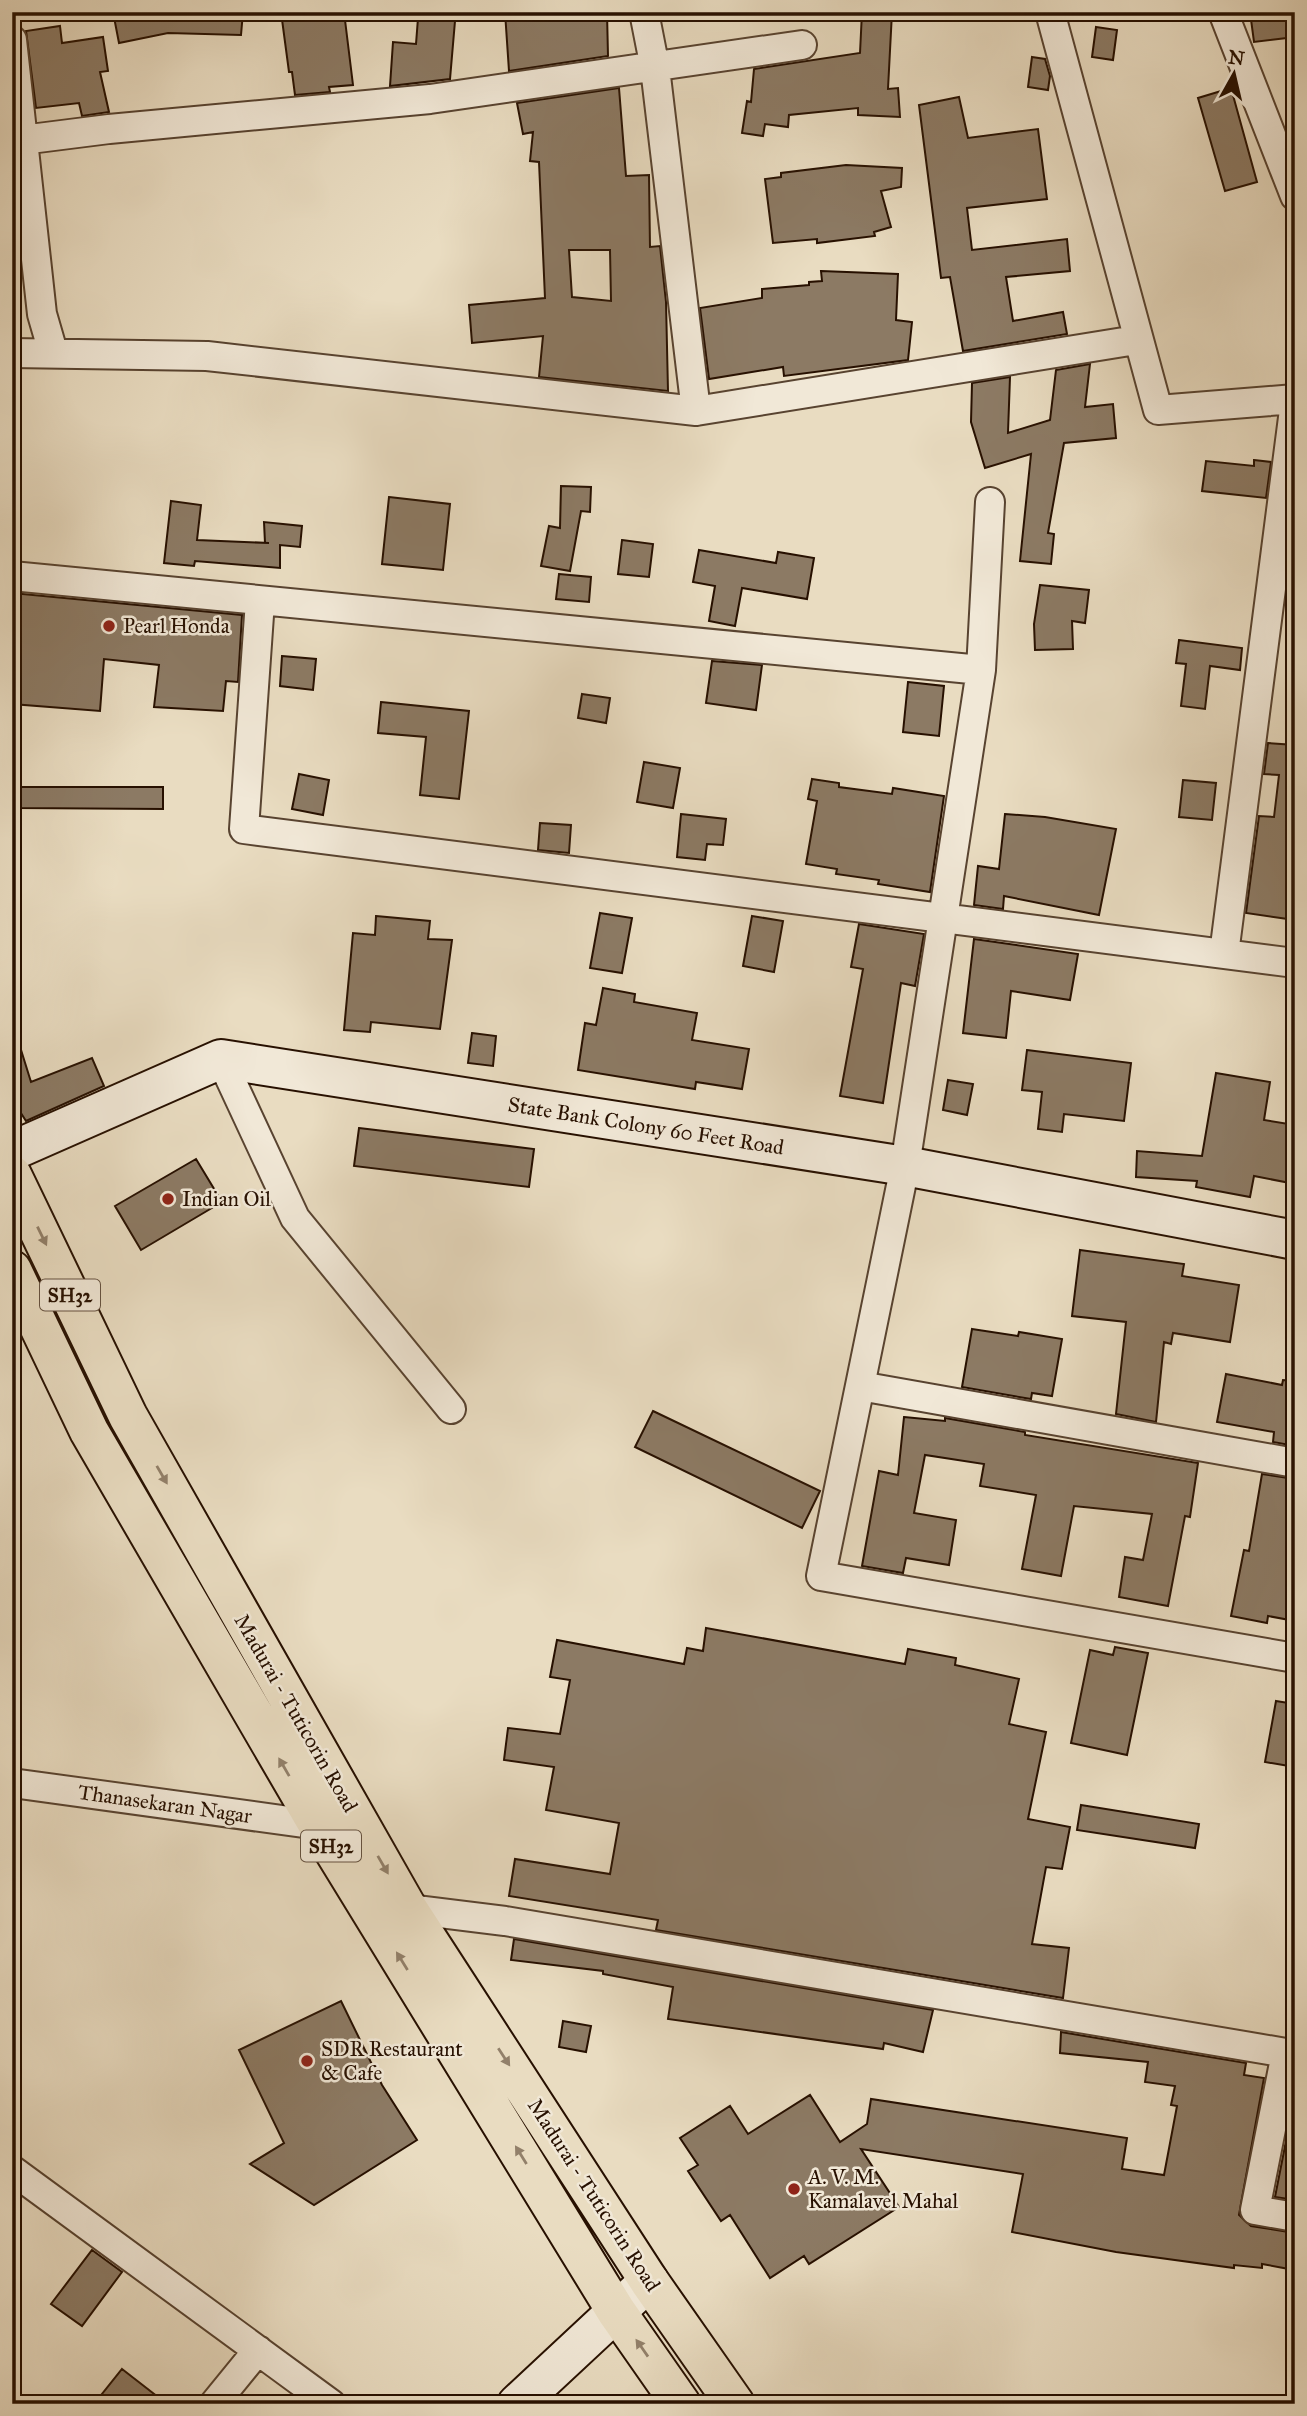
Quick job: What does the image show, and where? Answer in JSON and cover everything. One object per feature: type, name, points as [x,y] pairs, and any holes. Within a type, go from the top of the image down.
[{"type":"main road","name":"Madurai - Tuticorin Road","points":[[12,1175],[128,1416],[408,1909],[649,2281],[734,2404]]},
{"type":"main road","name":"Madurai - Tuticorin Road","points":[[12,1270],[89,1432],[318,1825],[616,2311],[681,2404]]},
{"type":"street","points":[[644,12],[655,68],[696,411]]},
{"type":"street","points":[[1050,12],[1136,340],[1158,410],[1295,400],[1224,954]]},
{"type":"street","points":[[1223,12],[1295,196]]},
{"type":"street","points":[[12,40],[42,314],[52,352]]},
{"type":"street","points":[[22,141],[122,127],[430,99],[802,45]]},
{"type":"street","points":[[12,353],[207,356],[696,411],[1136,340]]},
{"type":"street","points":[[990,502],[981,670],[905,1166],[821,1576],[1295,1658]]},
{"type":"street","points":[[12,576],[981,670]]},
{"type":"street","points":[[260,601],[244,829],[1295,963]]},
{"type":"street","points":[[12,1151],[221,1059],[295,1218],[450,1409]]},
{"type":"street","name":"State Bank Colony 60 Feet Road","points":[[221,1059],[905,1166],[1295,1240]]},
{"type":"street","points":[[860,1386],[1295,1463]]},
{"type":"street","name":"Thanasekaran Nagar","points":[[12,1783],[318,1825]]},
{"type":"street","points":[[408,1909],[505,1921],[1291,2054],[1255,2210],[1295,2217]]},
{"type":"street","points":[[12,2170],[331,2404]]},
{"type":"street","points":[[517,2404],[649,2281]]},
{"type":"street","points":[[214,2404],[258,2350]]},
{"type":"building","points":[[113,12],[243,12],[241,35],[168,33],[119,43]]},
{"type":"building","points":[[281,12],[344,12],[353,85],[329,87],[330,92],[295,95]]},
{"type":"building","points":[[505,12],[607,12],[608,56],[509,71]]},
{"type":"building","points":[[862,12],[892,12],[888,89],[898,88],[900,117],[858,115],[858,108],[789,115],[788,127],[765,124],[763,136],[742,133],[747,101],[751,102],[754,69],[860,53]]},
{"type":"building","points":[[1250,12],[1295,12],[1295,37],[1254,42]]},
{"type":"building","points":[[418,18],[455,21],[450,79],[390,86],[393,42],[416,44]]},
{"type":"building","points":[[60,26],[62,43],[103,37],[108,71],[100,72],[109,112],[82,116],[79,103],[36,108],[26,31]]},
{"type":"building","points":[[1096,27],[1117,30],[1113,60],[1092,57]]},
{"type":"building","points":[[1032,57],[1045,59],[1050,76],[1048,90],[1028,87]]},
{"type":"building","points":[[619,88],[626,176],[649,175],[650,247],[660,246],[666,302],[668,391],[539,377],[543,336],[472,343],[469,305],[545,298],[539,162],[530,161],[533,132],[523,134],[517,103]],"holes":[[[569,250],[610,250],[611,301],[572,297]]]},
{"type":"building","points":[[1231,88],[1257,182],[1225,191],[1198,98]]},
{"type":"building","points":[[959,97],[968,138],[1038,129],[1047,199],[967,208],[972,250],[1067,239],[1070,271],[1006,277],[1013,321],[1063,312],[1067,334],[963,351],[950,277],[941,278],[919,105]]},
{"type":"building","points":[[846,165],[902,168],[901,187],[881,191],[891,227],[874,232],[875,236],[817,243],[817,239],[773,243],[765,179],[781,177],[781,173]]},
{"type":"building","points":[[821,271],[898,274],[896,320],[912,322],[908,360],[784,376],[783,367],[709,379],[700,308],[762,298],[762,289],[809,285],[809,282],[822,281]]},
{"type":"building","points":[[1090,364],[1085,407],[1113,404],[1116,438],[1064,443],[1048,533],[1054,534],[1051,564],[1020,561],[1031,454],[985,468],[971,422],[972,383],[1010,377],[1008,433],[1050,420],[1056,370]]},
{"type":"building","points":[[1254,460],[1271,462],[1266,498],[1202,491],[1206,461],[1254,466]]},
{"type":"building","points":[[561,486],[591,487],[590,512],[581,511],[570,571],[541,566],[549,526],[560,528]]},
{"type":"building","points":[[389,497],[450,504],[443,570],[382,564]]},
{"type":"building","points":[[171,501],[201,505],[197,540],[265,543],[264,522],[302,526],[300,547],[280,545],[280,568],[195,561],[194,566],[164,563]]},
{"type":"building","points":[[622,540],[653,544],[649,577],[618,574]]},
{"type":"building","points":[[699,550],[776,563],[778,552],[814,558],[807,599],[742,588],[735,626],[709,621],[715,586],[693,582]]},
{"type":"building","points":[[559,574],[591,577],[589,602],[556,599]]},
{"type":"building","points":[[1040,585],[1089,590],[1085,623],[1072,621],[1073,649],[1035,650],[1034,624]]},
{"type":"building","points":[[12,593],[242,615],[238,682],[226,681],[223,711],[154,707],[159,665],[104,659],[100,711],[12,704]]},
{"type":"building","points":[[1179,640],[1242,648],[1240,670],[1210,666],[1205,709],[1181,706],[1186,664],[1176,663]]},
{"type":"building","points":[[282,656],[316,659],[313,690],[280,686]]},
{"type":"building","points":[[712,661],[762,665],[756,710],[706,703]]},
{"type":"building","points":[[908,682],[944,686],[939,736],[903,732]]},
{"type":"building","points":[[582,694],[610,698],[606,723],[578,718]]},
{"type":"building","points":[[381,702],[469,711],[459,799],[420,795],[426,737],[378,733]]},
{"type":"building","points":[[1268,743],[1295,745],[1295,920],[1246,913],[1259,816],[1274,817],[1279,775],[1264,774]]},
{"type":"building","points":[[644,762],[680,768],[673,808],[637,802]]},
{"type":"building","points":[[299,774],[329,780],[323,815],[292,809]]},
{"type":"building","points":[[812,779],[839,783],[839,787],[892,794],[893,788],[944,796],[930,892],[878,884],[879,880],[836,874],[837,869],[806,864],[817,801],[808,799]]},
{"type":"building","points":[[1183,780],[1216,783],[1212,820],[1179,817]]},
{"type":"building","points":[[17,787],[163,787],[163,809],[16,808]]},
{"type":"building","points":[[681,814],[726,819],[723,845],[707,844],[705,860],[677,857]]},
{"type":"building","points":[[1005,814],[1045,817],[1116,829],[1099,915],[1004,896],[1003,909],[974,905],[978,866],[999,869]]},
{"type":"building","points":[[540,823],[571,825],[569,853],[538,850]]},
{"type":"building","points":[[600,913],[632,918],[622,973],[590,968]]},
{"type":"building","points":[[376,916],[430,921],[428,939],[452,940],[440,1029],[371,1022],[370,1032],[344,1030],[353,933],[375,935]]},
{"type":"building","points":[[752,916],[783,921],[774,972],[743,966]]},
{"type":"building","points":[[859,924],[924,934],[915,986],[901,983],[883,1103],[840,1096],[863,969],[851,967]]},
{"type":"building","points":[[974,939],[1078,954],[1070,1000],[1011,991],[1006,1038],[963,1033]]},
{"type":"building","points":[[603,988],[635,994],[634,1002],[697,1013],[692,1040],[749,1049],[742,1089],[696,1082],[695,1089],[578,1070],[585,1023],[596,1025]]},
{"type":"building","points":[[472,1033],[496,1036],[493,1066],[468,1063]]},
{"type":"building","points":[[17,1037],[31,1082],[92,1058],[104,1086],[26,1121],[12,1099],[12,1038]]},
{"type":"building","points":[[1027,1050],[1131,1063],[1124,1121],[1064,1114],[1062,1132],[1038,1129],[1042,1092],[1022,1090]]},
{"type":"building","points":[[1216,1073],[1270,1082],[1264,1120],[1295,1125],[1295,1184],[1254,1176],[1250,1197],[1196,1187],[1197,1181],[1136,1177],[1137,1151],[1202,1156]]},
{"type":"building","points":[[948,1080],[973,1084],[967,1115],[943,1110]]},
{"type":"building","points":[[359,1128],[534,1149],[529,1187],[354,1166]]},
{"type":"building","points":[[196,1159],[222,1202],[141,1250],[115,1206]]},
{"type":"building","points":[[1080,1250],[1184,1264],[1182,1276],[1239,1285],[1230,1342],[1173,1333],[1171,1344],[1164,1342],[1156,1422],[1116,1414],[1126,1322],[1072,1316]]},
{"type":"building","points":[[972,1329],[1018,1336],[1019,1332],[1062,1339],[1052,1396],[1032,1393],[1031,1399],[962,1387]]},
{"type":"building","points":[[1226,1374],[1282,1385],[1283,1380],[1295,1381],[1295,1446],[1273,1442],[1274,1432],[1217,1422]]},
{"type":"building","points":[[653,1411],[820,1491],[802,1528],[635,1447]]},
{"type":"building","points":[[904,1417],[945,1421],[945,1418],[1025,1432],[1025,1435],[1198,1463],[1190,1517],[1185,1516],[1168,1606],[1119,1597],[1125,1557],[1143,1560],[1152,1514],[1074,1506],[1061,1576],[1022,1569],[1036,1495],[980,1486],[984,1464],[925,1455],[914,1513],[956,1520],[949,1565],[906,1558],[903,1573],[862,1566],[879,1471],[898,1475]]},
{"type":"building","points":[[1262,1474],[1295,1479],[1295,1621],[1268,1616],[1267,1623],[1231,1616],[1244,1550],[1249,1551]]},
{"type":"building","points":[[706,1628],[905,1664],[908,1649],[956,1658],[955,1665],[1019,1679],[1009,1724],[1046,1732],[1028,1819],[1070,1827],[1062,1869],[1046,1867],[1032,1944],[1069,1948],[1063,1998],[656,1930],[658,1920],[509,1896],[515,1859],[610,1874],[619,1823],[546,1810],[554,1767],[504,1760],[508,1728],[560,1734],[570,1680],[550,1677],[557,1640],[684,1664],[687,1648],[703,1651]]},
{"type":"building","points":[[1115,1647],[1148,1653],[1127,1755],[1071,1743],[1090,1650],[1113,1655]]},
{"type":"building","points":[[1276,1701],[1295,1704],[1295,1767],[1265,1762]]},
{"type":"building","points":[[1081,1805],[1199,1824],[1195,1848],[1077,1830]]},
{"type":"building","points":[[514,1939],[933,2010],[923,2052],[884,2043],[883,2049],[668,2019],[673,1987],[603,1974],[603,1971],[511,1960]]},
{"type":"building","points":[[341,2001],[382,2085],[417,2140],[314,2205],[250,2164],[284,2143],[239,2050]]},
{"type":"building","points":[[563,2021],[591,2026],[586,2052],[559,2047]]},
{"type":"building","points":[[1061,2032],[1246,2063],[1244,2075],[1264,2078],[1239,2215],[1251,2226],[1295,2233],[1289,2269],[1262,2264],[1262,2268],[1234,2265],[1234,2268],[1116,2252],[1012,2232],[1023,2174],[861,2149],[899,2207],[809,2264],[804,2256],[770,2278],[730,2215],[721,2221],[688,2171],[698,2165],[680,2138],[730,2106],[748,2134],[810,2095],[840,2142],[867,2124],[871,2099],[1127,2138],[1122,2169],[1164,2175],[1177,2106],[1171,2105],[1175,2086],[1145,2082],[1148,2062],[1060,2053]]},
{"type":"building","points":[[1286,2141],[1295,2143],[1295,2200],[1275,2197]]},
{"type":"building","points":[[92,2250],[122,2272],[82,2326],[51,2304]]},
{"type":"building","points":[[122,2369],[167,2404],[94,2404]]},
{"type":"place","name":"Pearl Honda","points":[[109,626]]},
{"type":"place","name":"Indian Oil","points":[[168,1199]]},
{"type":"place","name":"SDR Restaurant & Cafe","points":[[307,2061]]},
{"type":"place","name":"A. V. M. Kamalavel Mahal","points":[[794,2189]]}]
